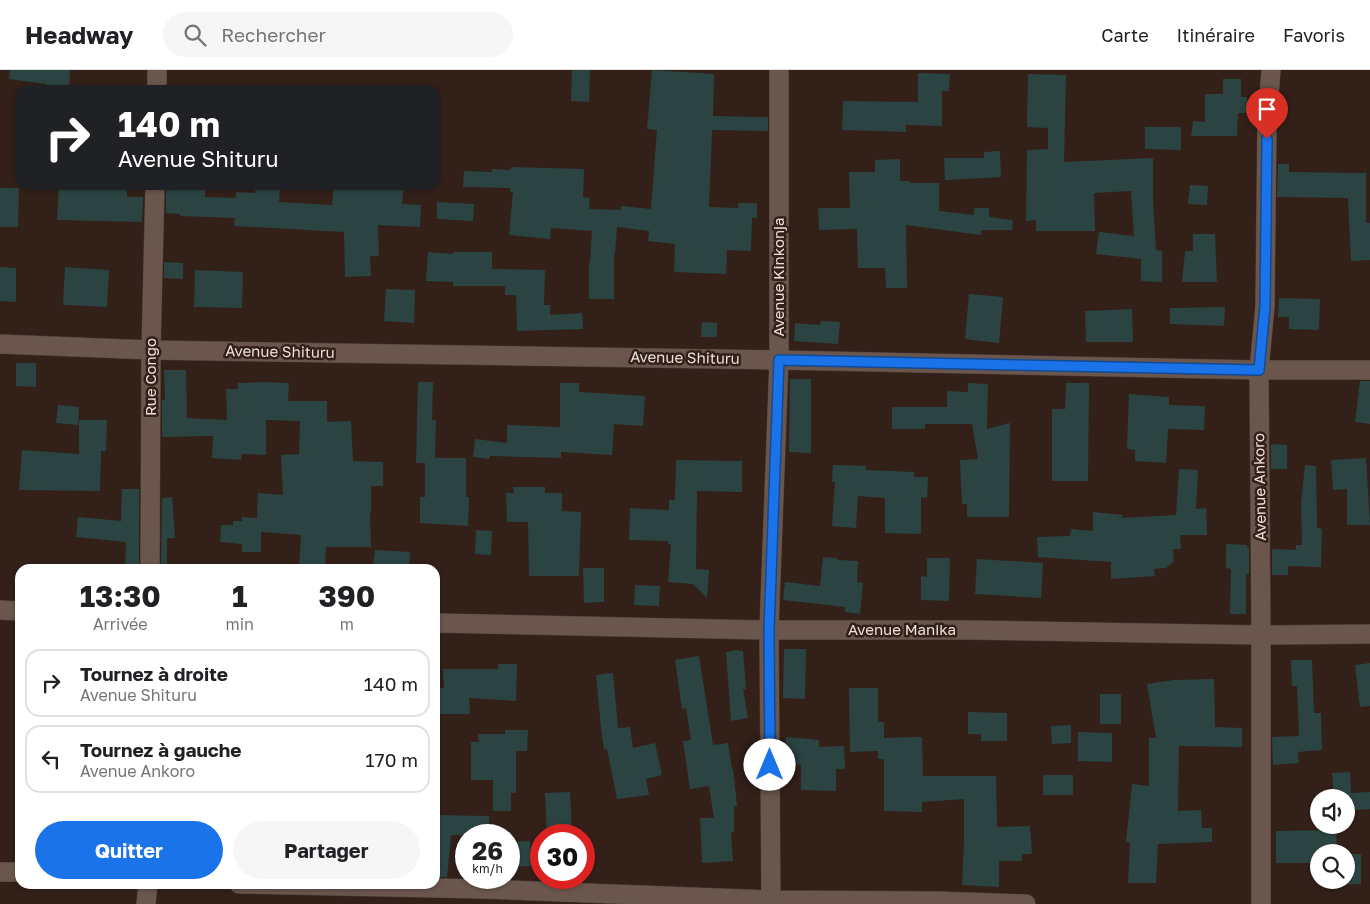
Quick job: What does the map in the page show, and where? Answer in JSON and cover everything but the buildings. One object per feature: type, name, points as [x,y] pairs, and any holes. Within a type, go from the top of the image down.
[{"type":"street","points":[[157,70],[157,85]]},
{"type":"street","name":"Avenue Kinkonja","points":[[771,902],[769,630],[779,360],[779,70]]},
{"type":"street","name":"Avenue Ankoro","points":[[1262,904],[1259,370],[1265,306],[1267,121],[1272,70]]},
{"type":"street","name":"Rue Congo","points":[[150,564],[151,350],[155,190]]},
{"type":"street","name":"Avenue Shituru","points":[[0,344],[151,350],[1259,370],[1370,370]]},
{"type":"street","points":[[0,610],[15,611]]},
{"type":"street","name":"Avenue Manika","points":[[440,622],[769,630],[968,630],[1261,635],[1370,634]]},
{"type":"street","points":[[0,872],[15,872]]},
{"type":"street","points":[[440,888],[771,902],[937,901],[1026,904]]},
{"type":"street","points":[[146,904],[148,889]]},
{"type":"route","points":[[770,765],[769,630],[779,360],[1259,370],[1265,306],[1267,139]]}]
